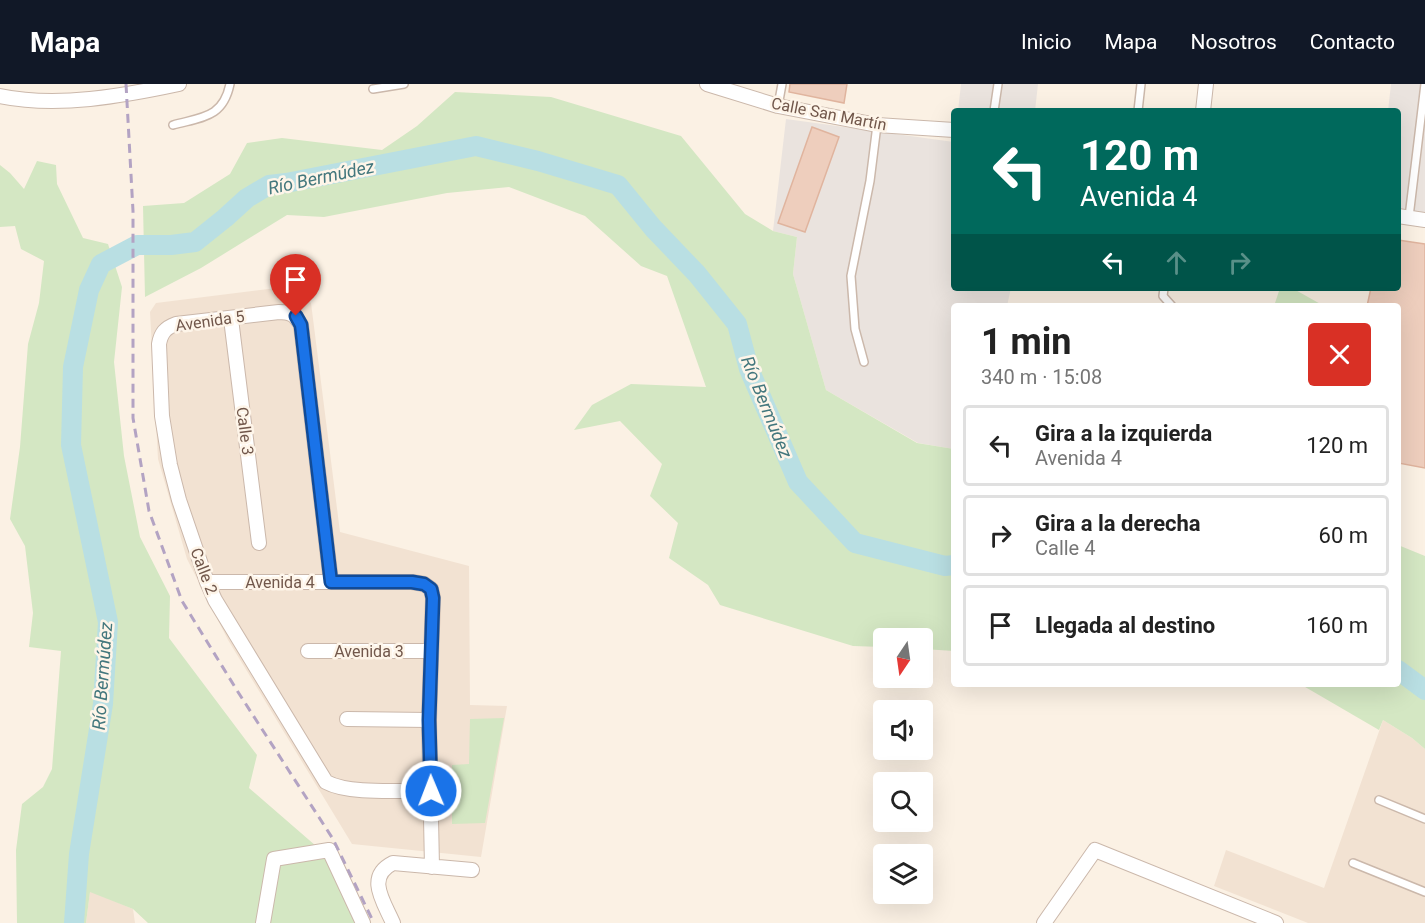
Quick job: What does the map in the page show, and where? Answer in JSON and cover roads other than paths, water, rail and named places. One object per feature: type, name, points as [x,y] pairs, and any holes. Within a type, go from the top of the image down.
[{"type":"street","points":[[0,96],[13,99],[52,100],[95,98],[127,95],[179,84]]},
{"type":"street","name":"Calle San Martín","points":[[707,84],[778,106],[877,125],[951,130]]},
{"type":"street","points":[[1203,108],[1206,84]]},
{"type":"street","points":[[1404,217],[1425,220]]},
{"type":"street","name":"Avenida 5","points":[[161,334],[167,327],[176,324],[279,312],[289,312],[296,316],[301,325],[331,582]]},
{"type":"street","name":"Calle 3","points":[[231,319],[259,543]]},
{"type":"street","name":"Calle 2","points":[[161,334],[159,344],[162,416],[170,465],[179,500],[214,600],[326,782],[348,790],[431,791]]},
{"type":"street","name":"Avenida 4","points":[[207,582],[412,582],[424,584],[431,589],[433,598],[431,651]]},
{"type":"street","name":"Avenida 3","points":[[308,651],[431,651]]},
{"type":"street","points":[[431,651],[429,720],[432,867]]},
{"type":"street","points":[[347,719],[429,720]]},
{"type":"street","points":[[263,923],[274,859],[329,850],[363,923]]},
{"type":"street","points":[[1044,923],[1095,850],[1276,923]]},
{"type":"street","points":[[393,923],[378,888],[378,877],[382,868],[393,863],[472,870]]},
{"type":"lane","points":[[173,125],[217,112],[226,100],[230,84]]},
{"type":"lane","points":[[373,89],[404,84]]},
{"type":"lane","points":[[778,106],[782,84]]},
{"type":"lane","points":[[994,108],[998,84]]},
{"type":"lane","points":[[1137,108],[1141,84]]},
{"type":"lane","points":[[1404,217],[1425,84]]},
{"type":"lane","points":[[864,362],[855,329],[851,276],[870,181],[877,125]]},
{"type":"lane","points":[[1379,800],[1425,819]]},
{"type":"lane","points":[[1353,863],[1425,892]]},
{"type":"waterway","name":"Río Bermúdez","points":[[74,923],[79,854],[103,704],[108,622],[71,445],[73,367],[89,290],[101,264],[137,245],[195,242],[247,198],[269,185],[476,146],[538,161],[618,185],[653,228],[697,274],[737,324],[749,369],[798,482],[855,543],[945,566],[951,565]]},
{"type":"waterway","name":"Río Bermúdez","points":[[1401,672],[1425,690]]},
{"type":"railway","points":[[126,84],[133,211],[133,418],[149,511],[182,601],[333,839],[374,923]]}]
